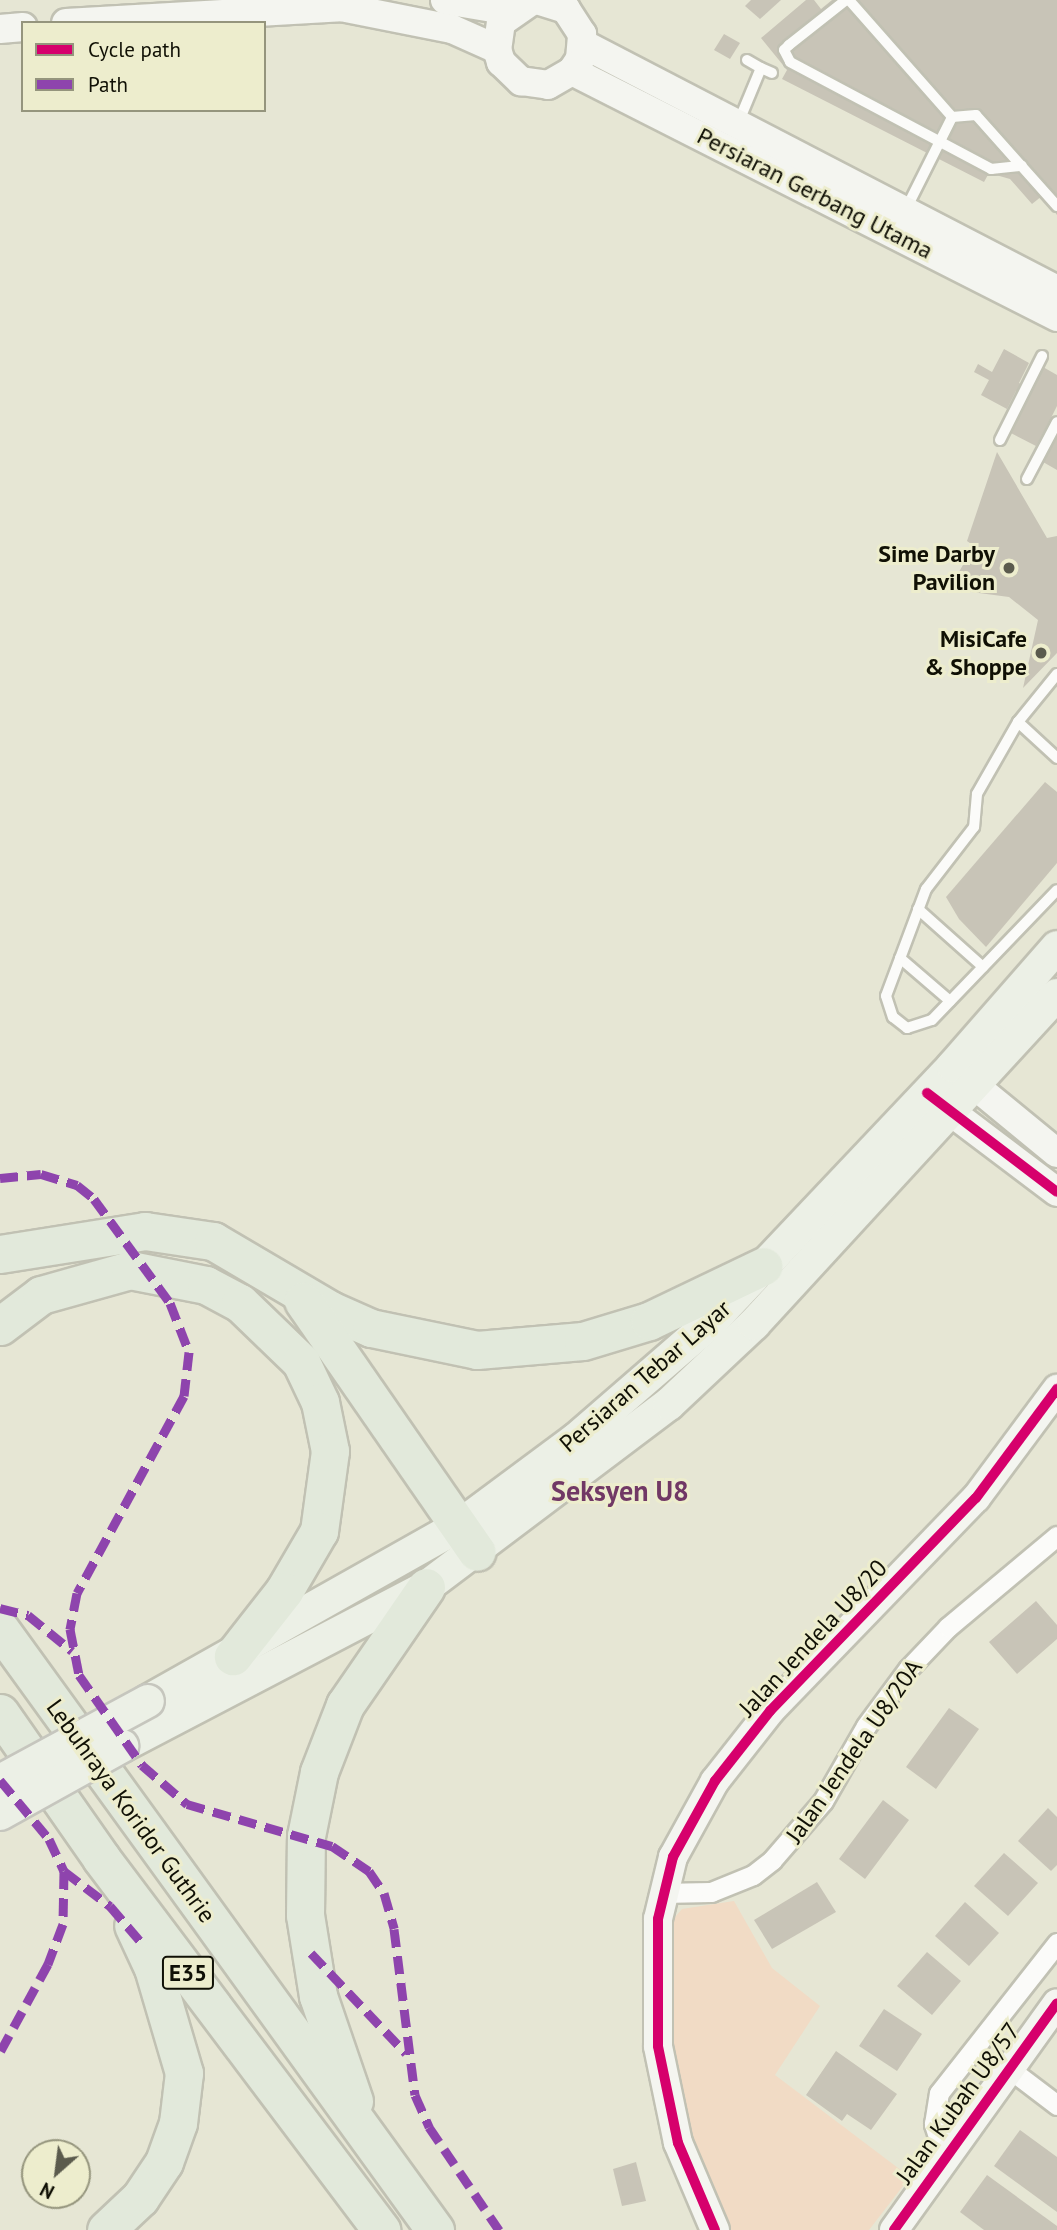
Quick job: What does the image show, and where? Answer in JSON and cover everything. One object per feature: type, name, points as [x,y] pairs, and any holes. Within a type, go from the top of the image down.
[{"type":"highway","points":[[0,1254],[145,1231],[212,1241],[290,1283],[330,1310],[371,1328],[465,1348],[527,1349],[583,1341],[649,1321],[764,1266]]},
{"type":"highway","points":[[0,1326],[41,1294],[130,1270],[206,1285],[240,1303],[301,1362],[320,1402],[330,1451],[319,1531],[284,1591],[233,1656]]},
{"type":"highway","points":[[290,1283],[468,1539]]},
{"type":"highway","points":[[366,2136],[318,1996],[305,1915],[306,1836],[319,1772],[345,1705],[426,1587]]},
{"type":"highway","name":"Lebuhraya Koridor Guthrie","points":[[0,1629],[435,2230]]},
{"type":"highway","name":"Lebuhraya Koridor Guthrie","points":[[0,1713],[101,1858],[381,2230]]},
{"type":"highway","points":[[101,1858],[153,1968],[184,2073],[178,2123],[164,2162],[140,2198],[106,2230]]},
{"type":"main road","points":[[444,0],[556,3],[578,8],[583,44],[572,71],[561,80],[534,85],[509,74],[497,49],[501,22],[526,4]]},
{"type":"main road","points":[[100,21],[341,7],[452,29],[497,49]]},
{"type":"main road","points":[[0,29],[21,27]]},
{"type":"main road","name":"Persiaran Gerbang Utama","points":[[583,44],[1057,290]]},
{"type":"main road","name":"Persiaran Gerbang Utama","points":[[572,71],[1057,317]]},
{"type":"main road","name":"Persiaran Tebar Layar","points":[[963,1076],[1057,947]]},
{"type":"main road","name":"Persiaran Tebar Layar","points":[[0,1814],[162,1709],[233,1656],[468,1539],[679,1395],[754,1324],[963,1076],[1057,995]]},
{"type":"main road","points":[[963,1076],[1057,1153]]},
{"type":"main road","points":[[938,1103],[1057,1192]]},
{"type":"main road","name":"Persiaran Tebar Layar","points":[[0,1781],[426,1587],[468,1539],[596,1422],[712,1322],[764,1266],[938,1103]]},
{"type":"main road","name":"Jalan Jendela U8/20","points":[[715,2230],[678,2143],[662,2077],[655,1981],[662,1893],[691,1821],[749,1737],[805,1669],[976,1498],[1057,1390]]},
{"type":"main road","name":"Jalan Kubah U8/57","points":[[900,2228],[944,2155],[1057,2003]]},
{"type":"street","name":"Jalan Jendela U8/20A","points":[[662,1893],[711,1892],[753,1875],[772,1860],[823,1801],[866,1726],[908,1669],[948,1627],[1057,1536]]},
{"type":"street","points":[[944,2155],[934,2124],[939,2093],[1057,1943]]},
{"type":"street","points":[[1007,2067],[1057,2105]]},
{"type":"lane","points":[[952,117],[848,0],[785,50],[790,62],[999,172],[1022,166]]},
{"type":"lane","points":[[747,60],[772,73]]},
{"type":"lane","points":[[737,125],[761,68]]},
{"type":"lane","points":[[952,117],[976,115],[1057,205]]},
{"type":"lane","points":[[905,213],[952,117]]},
{"type":"lane","points":[[1000,440],[1042,356]]},
{"type":"lane","points":[[1027,479],[1057,422]]},
{"type":"lane","points":[[1057,674],[1018,722],[977,794],[974,827],[932,880],[918,909],[886,996],[893,1017],[915,1029],[950,1001],[1057,890]]},
{"type":"lane","points":[[1018,722],[1057,758]]},
{"type":"lane","points":[[918,909],[983,967]]},
{"type":"lane","points":[[900,958],[950,1001]]},
{"type":"shaded area","points":[[734,1901],[772,1968],[820,2006],[775,2075],[910,2177],[869,2230],[722,2230],[673,2089],[669,1924],[682,1909]]},
{"type":"building","points":[[751,0],[781,0],[760,19],[745,6]]},
{"type":"building","points":[[806,0],[814,0],[821,9],[832,0],[1057,0],[1057,215],[1042,196],[1032,204],[1010,179],[989,173],[984,182],[782,79],[787,70],[761,38]]},
{"type":"building","points":[[724,34],[740,43],[730,59],[714,50]]},
{"type":"building","points":[[1004,349],[1029,363],[1019,383],[1031,390],[1043,367],[1057,375],[1057,406],[1048,424],[1057,429],[1057,470],[1043,462],[1056,437],[1045,430],[1036,446],[1009,432],[1028,397],[1016,391],[1007,409],[981,395],[989,380],[974,372],[978,364],[992,372]]},
{"type":"building","name":"Sime Darby Pavilion","points":[[997,452],[1047,538],[1057,536],[1057,653],[1023,688],[1038,620],[1009,597],[949,589],[974,546],[967,541]]},
{"type":"building","points":[[1045,782],[1057,792],[1057,863],[986,947],[959,919],[946,897]]},
{"type":"building","points":[[1036,1601],[1057,1625],[1057,1639],[1017,1674],[989,1642]]},
{"type":"building","points":[[949,1708],[979,1729],[936,1789],[906,1767]]},
{"type":"building","points":[[883,1800],[909,1820],[865,1879],[839,1859]]},
{"type":"building","points":[[1048,1808],[1057,1817],[1057,1865],[1051,1871],[1018,1841]]},
{"type":"building","points":[[1004,1853],[1038,1883],[1008,1916],[974,1886]]},
{"type":"building","points":[[817,1882],[836,1912],[772,1949],[754,1920]]},
{"type":"building","points":[[965,1902],[999,1933],[969,1966],[935,1936]]},
{"type":"building","points":[[927,1952],[961,1981],[932,2015],[897,1986]]},
{"type":"building","points":[[884,2009],[922,2034],[897,2071],[859,2046]]},
{"type":"building","points":[[836,2051],[897,2094],[871,2130],[847,2114],[842,2121],[806,2095]]},
{"type":"building","points":[[1020,2130],[1057,2157],[1057,2212],[994,2166]]},
{"type":"building","points":[[636,2162],[646,2201],[622,2206],[613,2169]]},
{"type":"building","points":[[987,2175],[1057,2226],[1057,2230],[984,2230],[960,2212]]},
{"type":"marked path","points":[[0,1178],[41,1174],[77,1185],[94,1199],[170,1303],[189,1352],[184,1396],[77,1593],[70,1629],[79,1675],[142,1765],[187,1804],[332,1846],[369,1871],[384,1893],[394,1929],[415,2095],[429,2127],[499,2230]]},
{"type":"marked path","points":[[0,1608],[28,1615],[72,1651]]},
{"type":"marked path","points":[[0,1780],[49,1839],[64,1871],[63,1924],[48,1964],[0,2052]]},
{"type":"marked path","points":[[64,1871],[110,1906],[141,1942]]},
{"type":"marked path","points":[[311,1953],[406,2053]]},
{"type":"cycle path","points":[[927,1093],[1057,1192]]},
{"type":"cycle path","points":[[715,2230],[678,2143],[658,2046],[658,1919],[673,1857],[715,1781],[770,1711],[976,1498],[1057,1389]]},
{"type":"cycle path","points":[[894,2230],[1057,2003]]},
{"type":"place","name":"Sime Darby Pavilion","points":[[1009,568]]},
{"type":"place","name":"MisiCafe & Shoppe","points":[[1041,653]]},
{"type":"district","name":"Seksyen U8","points":[[620,1491]]}]
